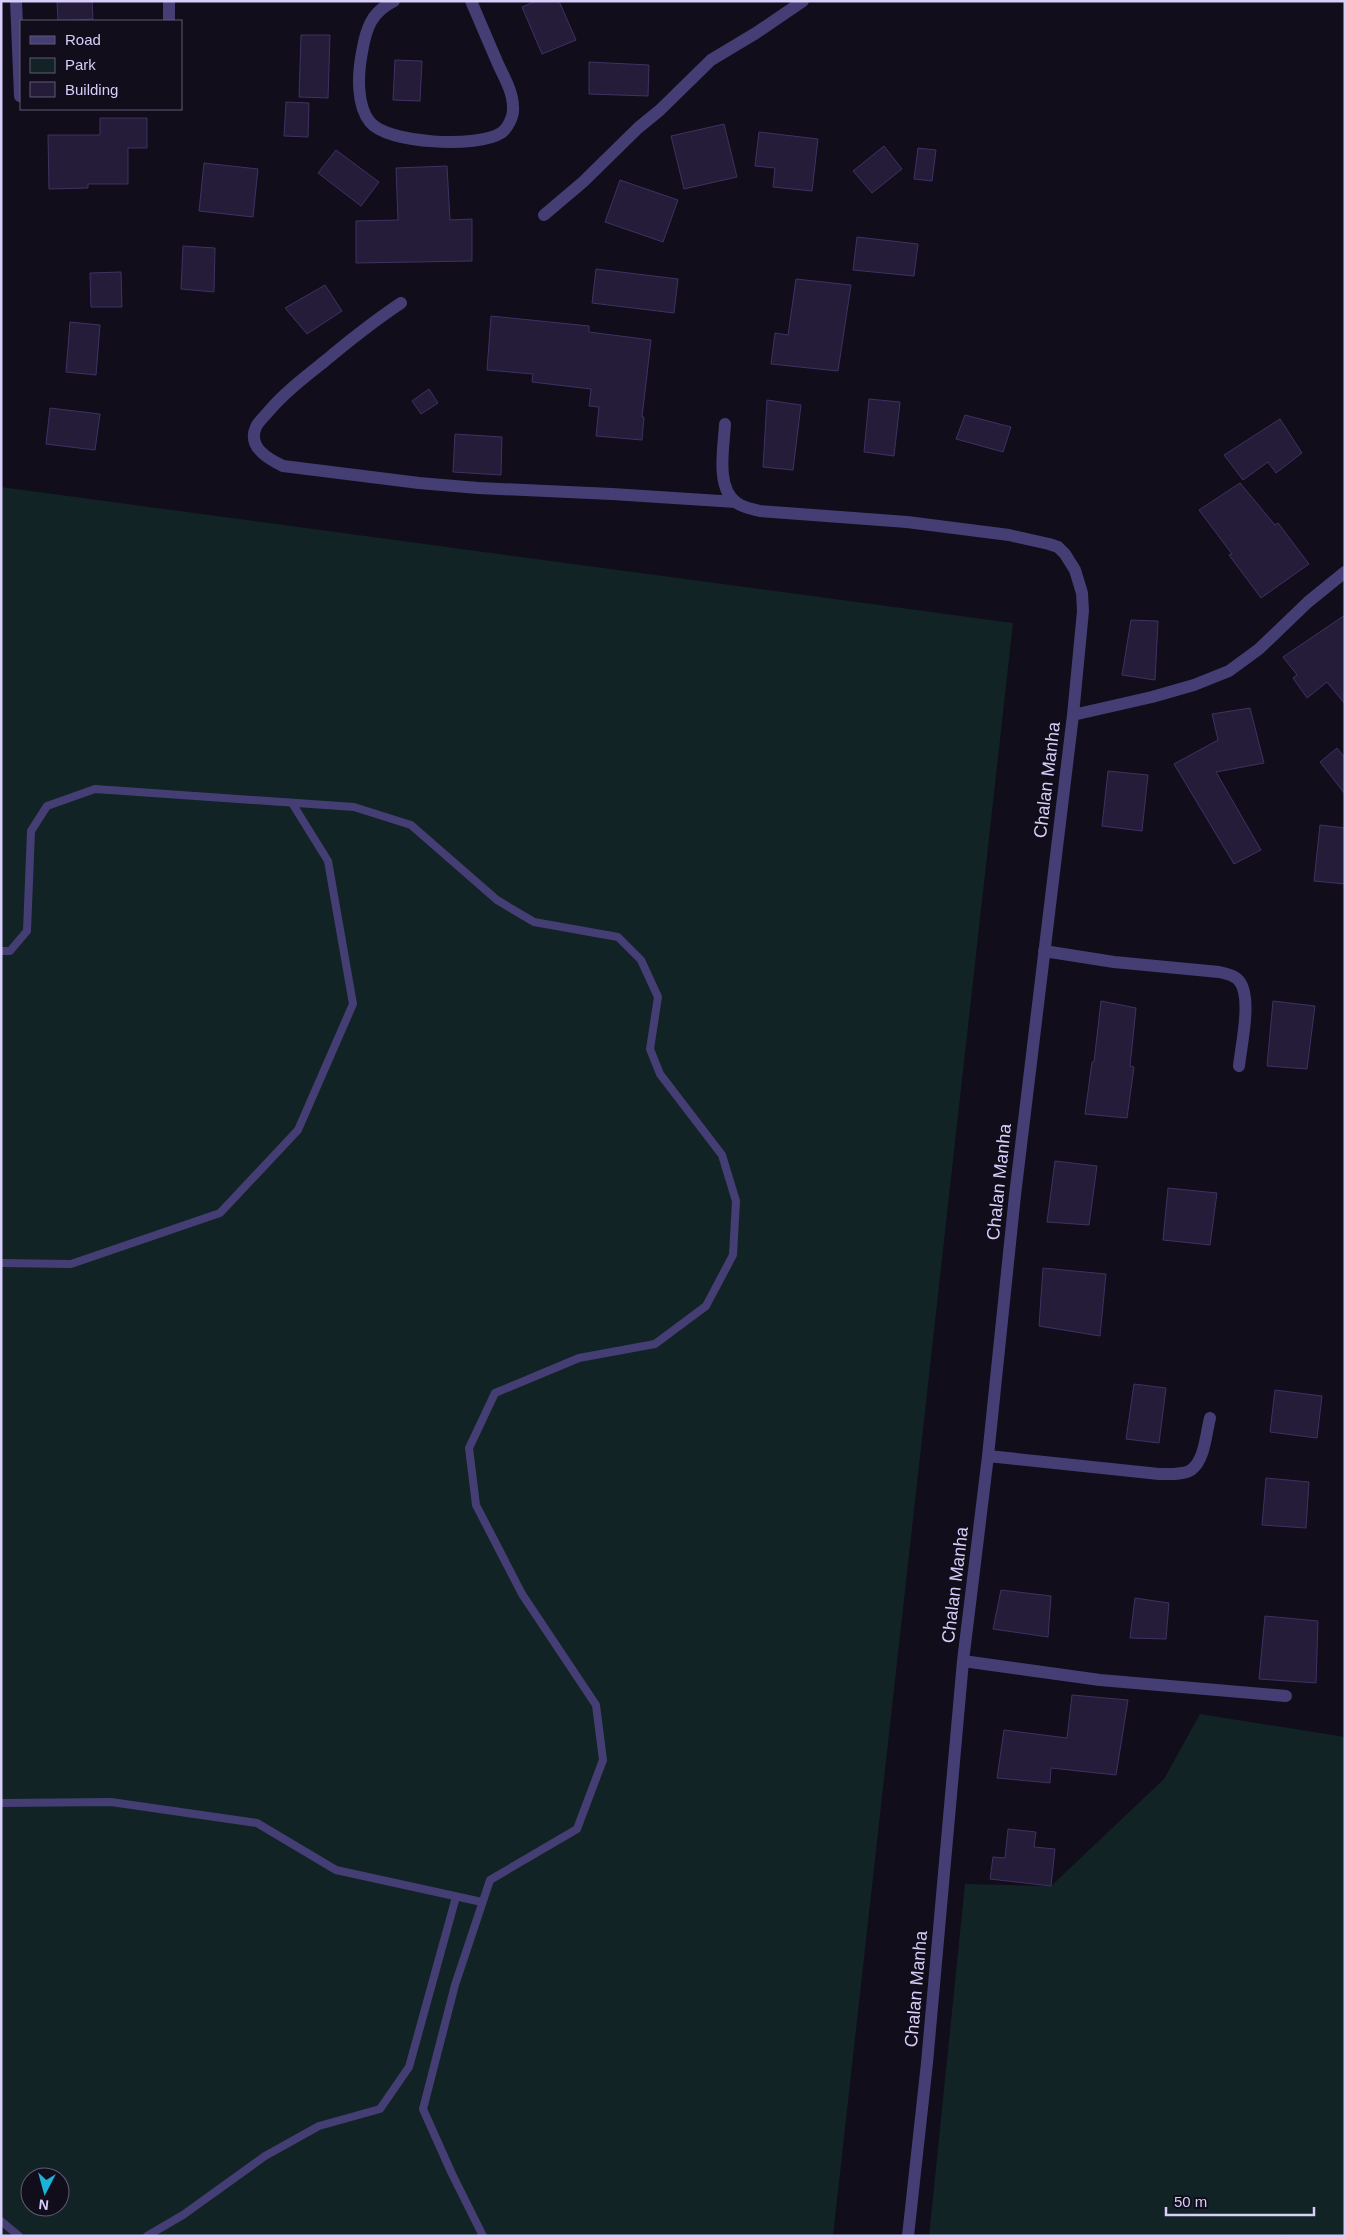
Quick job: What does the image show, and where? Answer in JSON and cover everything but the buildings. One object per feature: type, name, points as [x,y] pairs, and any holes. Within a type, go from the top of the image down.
[{"type":"street","points":[[16,1],[20,96]]},
{"type":"street","points":[[169,1],[169,20]]},
{"type":"street","points":[[394,1],[378,10],[367,28],[359,73],[363,109],[370,123],[383,132],[401,138],[442,142],[479,140],[503,132],[514,108],[510,91],[471,1]]},
{"type":"street","points":[[544,215],[583,182],[711,60],[756,34],[803,1]]},
{"type":"street","name":"Chalan Manha","points":[[401,303],[371,323],[295,385],[274,405],[256,427],[254,442],[260,452],[270,460],[283,466],[419,484],[736,502],[760,511],[907,522],[1009,535],[1058,547],[1075,570],[1082,593],[1083,612],[1073,715],[1015,1195],[988,1456],[963,1660],[927,2063],[908,2236]]},
{"type":"street","points":[[725,424],[723,470],[725,486],[736,502]]},
{"type":"street","points":[[1073,715],[1152,697],[1194,685],[1229,671],[1259,649],[1308,602],[1345,572]]},
{"type":"street","points":[[1044,951],[1114,962],[1219,972],[1233,976],[1242,987],[1245,1003],[1239,1066]]},
{"type":"street","points":[[988,1456],[1159,1474],[1176,1474],[1191,1470],[1197,1461],[1202,1452],[1210,1418]]},
{"type":"street","points":[[963,1660],[1100,1680],[1286,1696]]},
{"type":"lane","points":[[1,951],[10,951],[27,930],[31,831],[47,806],[95,789],[354,807],[411,825],[497,900],[534,922],[618,937],[641,960],[658,997],[650,1049],[660,1074],[722,1155],[736,1201],[733,1255],[706,1306],[655,1344],[579,1358],[495,1393],[469,1448],[476,1505],[522,1594],[596,1705],[603,1760],[577,1829],[490,1880],[455,1985],[423,2108],[452,2174],[483,2236]]},
{"type":"lane","points":[[1,1263],[71,1264],[220,1213],[298,1130],[354,1004],[328,861],[292,803]]},
{"type":"lane","points":[[1,1803],[111,1802],[257,1823],[336,1870],[482,1902]]},
{"type":"lane","points":[[147,2236],[183,2215],[265,2156],[320,2126],[380,2109],[409,2067],[456,1897]]},
{"type":"lane","points":[[1,2221],[19,2236]]},
{"type":"green space","points":[[1,487],[1013,623],[833,2236],[1,2236]]},
{"type":"green space","points":[[1200,1714],[1345,1737],[1345,2236],[1289,2236],[1287,2234],[1283,2236],[929,2236],[965,1884],[1051,1886],[1164,1779]]}]
